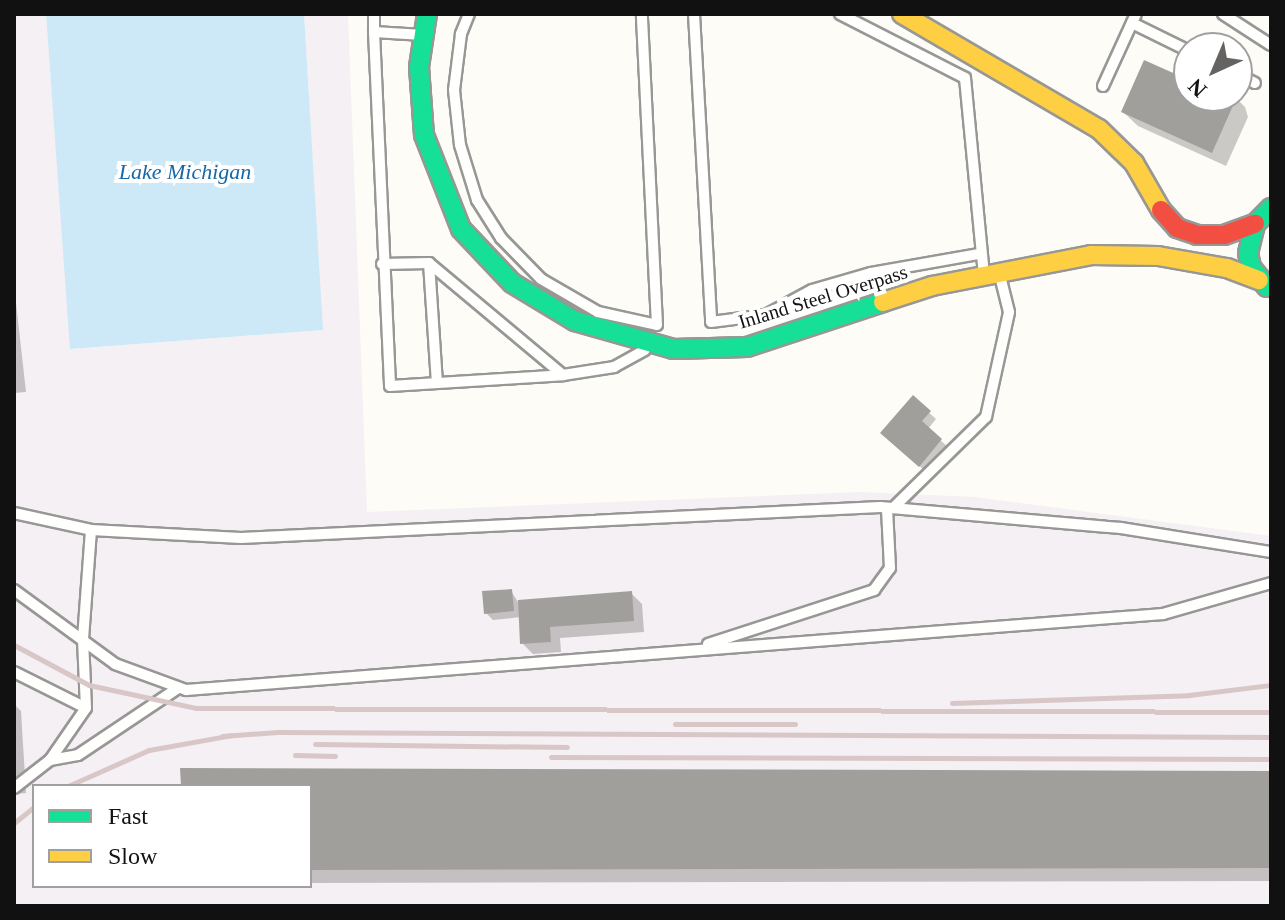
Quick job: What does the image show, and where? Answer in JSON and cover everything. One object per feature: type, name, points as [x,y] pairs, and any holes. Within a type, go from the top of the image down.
[{"type":"street","name":"Inland Steel Overpass","points":[[427,14],[419,67],[424,135],[461,229],[512,283],[575,321],[654,345],[747,347],[992,272],[1091,255],[1158,256],[1227,268],[1265,285]]},
{"type":"street","points":[[902,14],[1099,129],[1134,163],[1151,199],[1177,228],[1197,235],[1224,235],[1255,224],[1271,208]]},
{"type":"street","points":[[1255,224],[1248,253],[1265,285]]},
{"type":"lane","points":[[374,14],[382,264],[390,386],[563,375],[614,367],[654,345]]},
{"type":"lane","points":[[469,14],[461,34],[454,90],[460,145],[477,200],[501,238],[541,279],[598,312],[657,325],[642,14]]},
{"type":"lane","points":[[694,14],[711,322],[766,315],[812,290],[871,273],[979,254]]},
{"type":"lane","points":[[682,653],[874,590],[890,568],[890,508],[986,417],[1009,312],[992,272],[979,254],[965,78],[840,14]]},
{"type":"lane","points":[[1223,14],[1271,45]]},
{"type":"lane","points":[[1103,86],[1134,18],[1173,41]]},
{"type":"lane","points":[[910,48],[919,24]]},
{"type":"lane","points":[[374,32],[424,35]]},
{"type":"lane","points":[[382,264],[429,263],[563,375]]},
{"type":"lane","points":[[429,263],[437,382]]},
{"type":"lane","points":[[14,513],[91,530],[241,538],[890,508],[1121,528],[1271,552]]},
{"type":"lane","points":[[14,788],[50,760],[86,708],[83,639],[91,530]]},
{"type":"lane","points":[[14,590],[115,664],[178,688],[682,653],[1163,614],[1271,583]]},
{"type":"lane","points":[[14,672],[86,708]]},
{"type":"lane","points":[[50,760],[78,755],[178,688]]},
{"type":"shaded area","points":[[14,14],[46,14],[71,349],[322,330],[304,14],[348,14],[367,512],[860,492],[975,497],[1271,536],[1271,906],[14,906]]},
{"type":"water","name":"Lake Michigan","points":[[46,14],[304,14],[323,330],[70,349]]},
{"type":"building","points":[[1144,60],[1173,73],[1173,112],[1230,112],[1212,153],[1121,112]]},
{"type":"building","points":[[913,395],[931,411],[922,421],[942,439],[919,467],[880,433]]},
{"type":"building","points":[[512,589],[514,611],[484,614],[482,591]]},
{"type":"building","points":[[632,591],[634,621],[550,627],[551,642],[520,644],[518,600]]},
{"type":"building","points":[[180,768],[1271,771],[1271,868],[312,870],[312,784],[181,784]]},
{"type":"railway","points":[[14,645],[89,685],[196,708],[1271,712]]},
{"type":"railway","points":[[952,703],[1189,695],[1271,685]]},
{"type":"railway","points":[[675,724],[795,724]]},
{"type":"railway","points":[[222,736],[278,732],[1271,737]]},
{"type":"railway","points":[[72,784],[149,750],[232,735]]},
{"type":"railway","points":[[315,744],[567,747]]},
{"type":"railway","points":[[295,755],[335,756]]},
{"type":"railway","points":[[551,757],[1271,759]]},
{"type":"railway","points":[[14,823],[32,809]]},
{"type":"traffic: fast","points":[[427,14],[419,67],[424,135],[461,229],[512,283],[575,321],[673,349],[747,347],[883,302]]},
{"type":"traffic: fast","points":[[1267,287],[1251,267],[1248,253],[1255,224],[1271,208]]},
{"type":"traffic: slow","points":[[902,14],[1099,129],[1134,163],[1161,210]]},
{"type":"traffic: slow","points":[[883,302],[932,286],[1091,255],[1158,256],[1227,268],[1259,280]]},
{"type":"traffic: jam","points":[[1161,210],[1177,228],[1197,235],[1224,235],[1255,224]]}]
